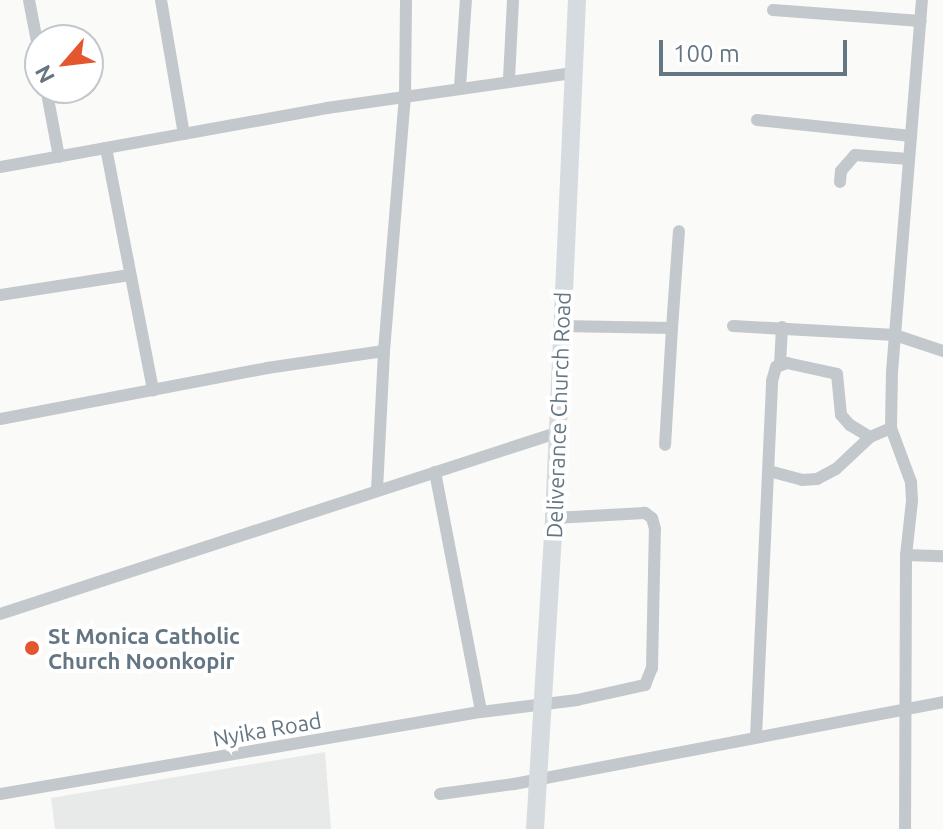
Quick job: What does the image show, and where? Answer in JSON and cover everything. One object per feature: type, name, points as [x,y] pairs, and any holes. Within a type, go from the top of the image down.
[{"type":"street","points":[[29,0],[34,24]]},
{"type":"street","points":[[161,0],[184,134]]},
{"type":"street","points":[[377,490],[384,351],[405,97],[406,0]]},
{"type":"street","points":[[460,87],[466,0]]},
{"type":"street","points":[[509,79],[513,0]]},
{"type":"street","name":"Deliverance Church Road","points":[[535,829],[554,518],[577,0]]},
{"type":"street","points":[[905,829],[903,709],[906,555],[911,482],[891,428],[895,335],[922,0]]},
{"type":"street","points":[[773,10],[921,21]]},
{"type":"street","points":[[0,167],[460,87],[573,73]]},
{"type":"street","points":[[49,104],[59,157]]},
{"type":"street","points":[[757,120],[911,136]]},
{"type":"street","points":[[106,148],[153,390]]},
{"type":"street","points":[[840,182],[841,171],[855,155],[909,159]]},
{"type":"street","points":[[665,445],[679,231]]},
{"type":"street","points":[[0,295],[129,275]]},
{"type":"street","points":[[561,326],[672,328]]},
{"type":"street","points":[[733,326],[895,335],[943,351]]},
{"type":"street","points":[[756,737],[772,381],[780,365],[782,327]]},
{"type":"street","points":[[0,419],[267,368],[384,351]]},
{"type":"street","points":[[780,365],[808,366],[837,374],[841,415],[850,425],[870,437]]},
{"type":"street","points":[[769,471],[802,480],[817,479],[836,469],[870,437],[891,428]]},
{"type":"street","points":[[0,614],[556,433]]},
{"type":"street","points":[[435,472],[481,712]]},
{"type":"street","name":"Nyika Road","points":[[0,794],[639,688],[649,681],[652,668],[655,529],[652,518],[645,513],[554,518]]},
{"type":"street","points":[[906,555],[943,556]]},
{"type":"street","points":[[440,794],[943,702]]},
{"type":"shaded area","points":[[325,752],[331,829],[55,829],[51,798]]},
{"type":"place","name":"St Monica Catholic Church Noonkopir","points":[[32,648]]}]
